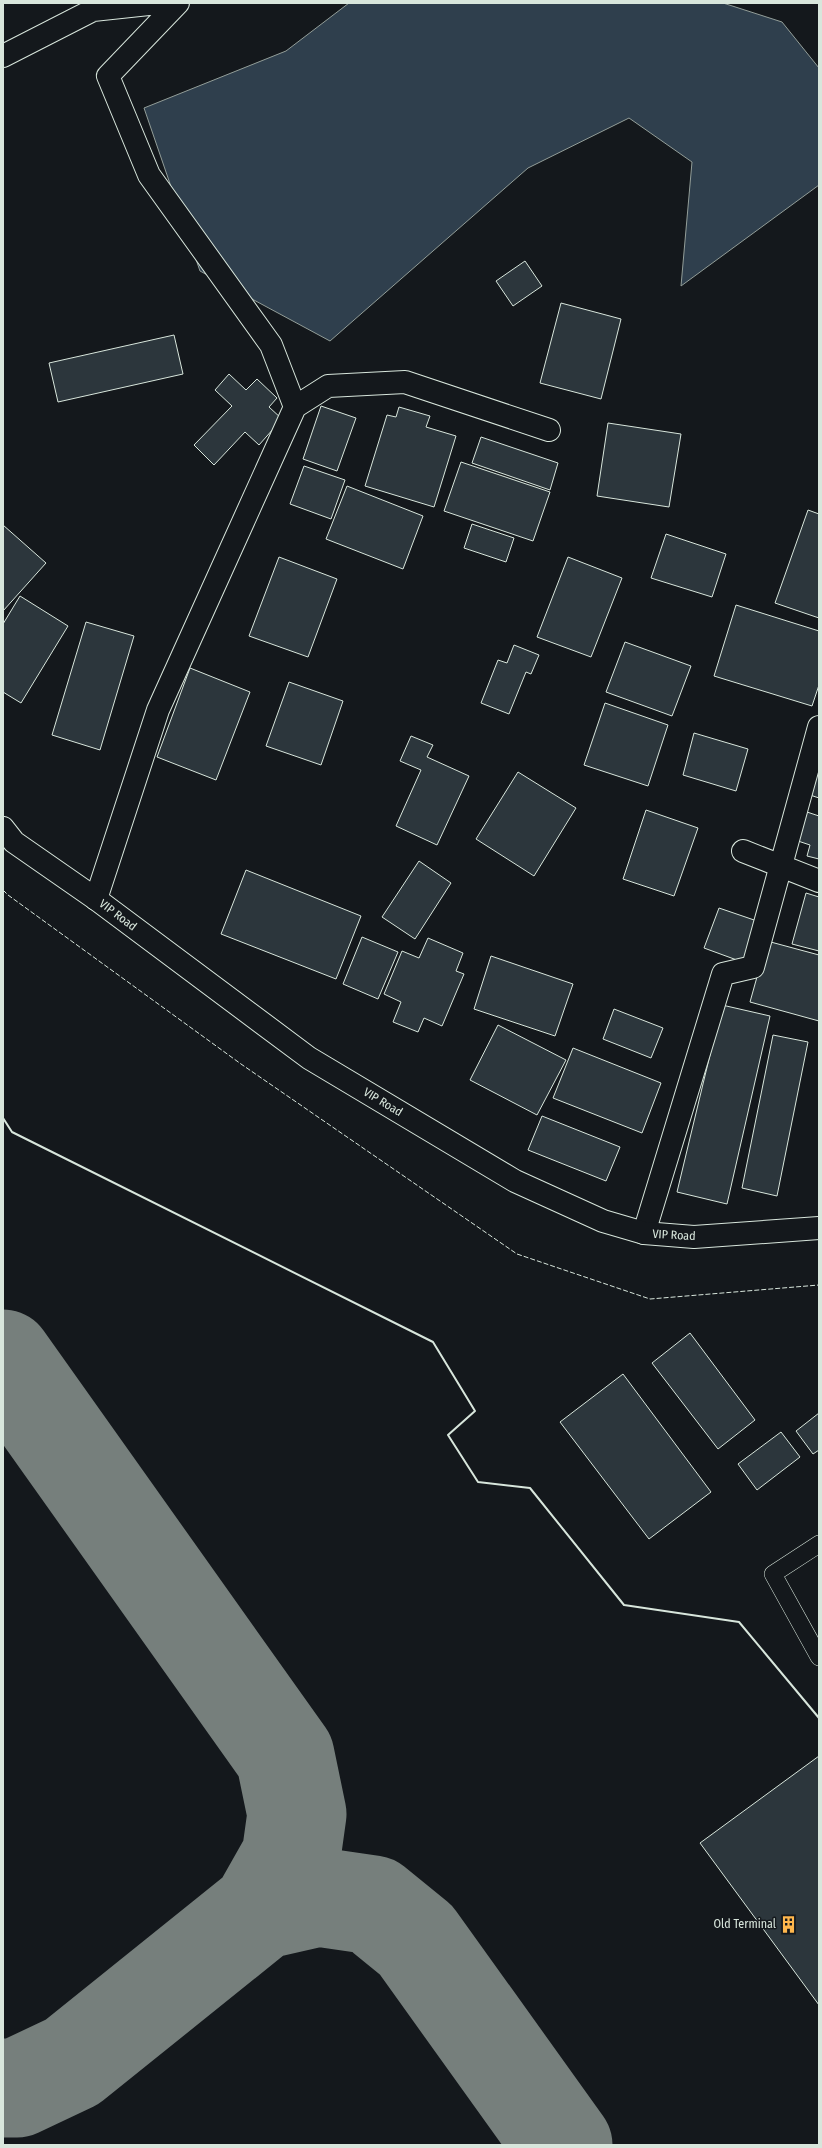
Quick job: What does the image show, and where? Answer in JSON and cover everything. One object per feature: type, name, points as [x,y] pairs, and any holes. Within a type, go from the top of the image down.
[{"type":"main road","points":[[3,56],[93,10],[158,3]]},
{"type":"main road","points":[[178,3],[108,76],[149,175],[270,345],[295,407]]},
{"type":"main road","points":[[96,899],[158,710],[295,407],[328,386],[405,382],[549,430]]},
{"type":"main road","points":[[644,1233],[723,974],[753,967],[819,728]]},
{"type":"main road","name":"VIP Road","points":[[3,828],[14,842],[96,899],[309,1058],[515,1181],[603,1221],[644,1233],[694,1237],[819,1228]]},
{"type":"main road","points":[[743,851],[819,881]]},
{"type":"lane","points":[[819,1544],[773,1574],[819,1656]]},
{"type":"water","points":[[349,3],[723,3],[782,22],[819,68],[819,185],[681,286],[692,162],[629,118],[528,168],[330,341],[200,271],[144,108],[286,51]]},
{"type":"building","points":[[525,261],[542,286],[513,306],[496,281]]},
{"type":"building","points":[[561,303],[621,319],[601,399],[540,383]]},
{"type":"building","points":[[174,335],[183,374],[58,402],[49,363]]},
{"type":"building","points":[[229,374],[246,390],[257,379],[277,398],[269,407],[282,419],[259,445],[245,432],[214,465],[194,445],[232,406],[215,390]]},
{"type":"building","points":[[321,406],[356,418],[337,471],[303,459]]},
{"type":"building","points":[[399,407],[430,416],[426,427],[456,436],[434,507],[365,486],[387,415],[396,417]]},
{"type":"building","points":[[608,423],[681,434],[669,507],[597,496]]},
{"type":"building","points":[[481,437],[558,463],[550,490],[472,463]]},
{"type":"building","points":[[461,462],[550,492],[533,541],[444,511]]},
{"type":"building","points":[[304,466],[345,480],[331,519],[290,504]]},
{"type":"building","points":[[347,486],[423,516],[403,569],[326,539]]},
{"type":"building","points":[[808,510],[819,514],[819,618],[775,603]]},
{"type":"building","points":[[472,524],[514,538],[506,562],[464,548]]},
{"type":"building","points":[[3,525],[46,563],[3,611]]},
{"type":"building","points":[[666,534],[726,554],[712,597],[651,578]]},
{"type":"building","points":[[279,557],[337,579],[308,657],[249,636]]},
{"type":"building","points":[[568,557],[622,578],[591,657],[537,637]]},
{"type":"building","points":[[20,596],[68,626],[21,703],[3,692],[3,624]]},
{"type":"building","points":[[736,605],[819,631],[819,685],[812,706],[714,676]]},
{"type":"building","points":[[86,622],[134,636],[100,750],[52,735]]},
{"type":"building","points":[[625,642],[691,666],[672,716],[606,692]]},
{"type":"building","points":[[514,645],[539,655],[531,674],[526,672],[509,714],[481,703],[498,660],[507,663]]},
{"type":"building","points":[[190,668],[250,692],[216,780],[157,757]]},
{"type":"building","points":[[289,682],[343,701],[321,765],[266,746]]},
{"type":"building","points":[[605,703],[668,725],[648,786],[584,765]]},
{"type":"building","points":[[694,733],[748,749],[736,791],[683,775]]},
{"type":"building","points":[[411,736],[433,745],[427,757],[469,776],[437,845],[396,826],[421,770],[400,761]]},
{"type":"building","points":[[819,766],[819,798],[810,795]]},
{"type":"building","points":[[518,772],[576,808],[534,876],[476,839]]},
{"type":"building","points":[[646,810],[698,828],[674,896],[623,879]]},
{"type":"building","points":[[804,811],[819,816],[819,859],[807,856],[810,845],[795,840]]},
{"type":"building","points":[[419,861],[451,883],[415,939],[382,917]]},
{"type":"building","points":[[246,870],[361,916],[336,979],[221,934]]},
{"type":"building","points":[[806,893],[819,897],[819,951],[792,944]]},
{"type":"building","points":[[719,908],[760,922],[745,963],[704,948]]},
{"type":"building","points":[[362,937],[398,952],[378,999],[343,984]]},
{"type":"building","points":[[428,938],[463,953],[456,971],[464,974],[442,1026],[424,1018],[418,1032],[393,1022],[401,1002],[384,994],[402,951],[419,958]]},
{"type":"building","points":[[767,941],[819,955],[819,1021],[750,1002]]},
{"type":"building","points":[[491,956],[573,984],[555,1036],[474,1009]]},
{"type":"building","points":[[722,1005],[770,1016],[727,1204],[677,1192]]},
{"type":"building","points":[[614,1009],[663,1028],[651,1058],[603,1039]]},
{"type":"building","points":[[498,1025],[566,1060],[537,1115],[470,1080]]},
{"type":"building","points":[[773,1035],[808,1042],[777,1196],[742,1188]]},
{"type":"building","points":[[573,1048],[661,1083],[642,1133],[553,1098]]},
{"type":"building","points":[[542,1116],[620,1147],[606,1181],[528,1150]]},
{"type":"building","points":[[690,1333],[755,1420],[718,1449],[652,1363]]},
{"type":"building","points":[[623,1374],[711,1492],[649,1539],[560,1422]]},
{"type":"building","points":[[819,1413],[819,1450],[813,1454],[796,1431]]},
{"type":"building","points":[[781,1432],[800,1457],[757,1490],[738,1464]]},
{"type":"building","name":"Old Terminal","points":[[819,1756],[819,2005],[700,1843]]},
{"type":"taxiway","points":[[3,1359],[285,1756],[297,1814],[291,1857],[261,1910],[72,2062],[17,2088],[3,2088]]},
{"type":"taxiway","points":[[261,1910],[318,1897],[373,1905],[416,1940],[563,2145]]},
{"type":"fence","points":[[3,890],[241,1064],[517,1254],[650,1299],[819,1285]]},
{"type":"wall","points":[[3,1118],[12,1132],[433,1342],[475,1411],[448,1435],[478,1482],[530,1488],[624,1605],[739,1622],[819,1718]]},
{"type":"place","name":"Old Terminal","points":[[789,1924]]}]
